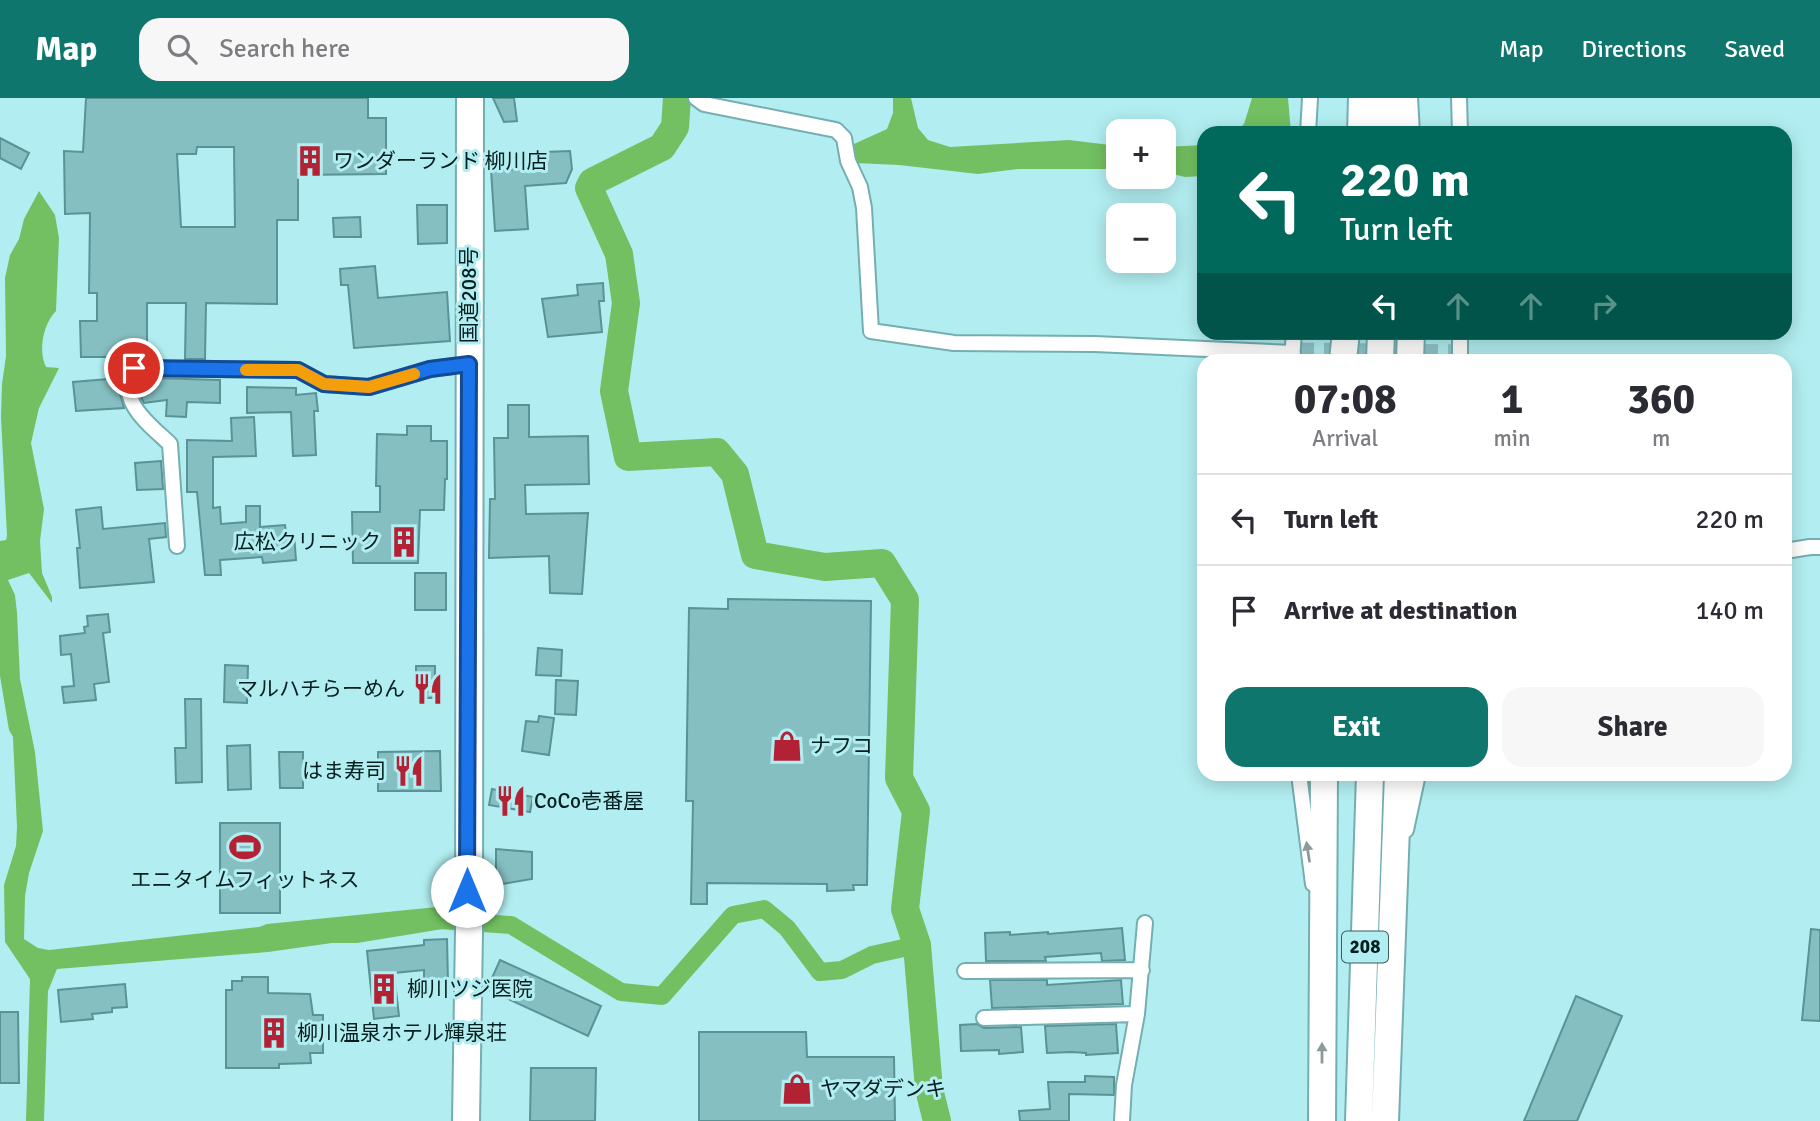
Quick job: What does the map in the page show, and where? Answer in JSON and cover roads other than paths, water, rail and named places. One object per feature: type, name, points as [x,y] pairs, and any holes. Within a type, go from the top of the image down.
[{"type":"highway","name":"国道208号","points":[[466,1121],[469,931],[470,98]]},
{"type":"highway","points":[[1361,126],[1362,98]]},
{"type":"highway","points":[[1387,126],[1388,98]]},
{"type":"highway","points":[[1396,126],[1397,98]]},
{"type":"highway","points":[[1405,98],[1406,126]]},
{"type":"highway","points":[[1322,1121],[1324,781]]},
{"type":"highway","name":"208","points":[[1359,1121],[1370,781]]},
{"type":"highway","name":"208","points":[[1368,1121],[1378,781]]},
{"type":"highway","points":[[1385,1121],[1398,781]]},
{"type":"street","points":[[696,98],[704,104],[836,130],[844,138],[848,161],[860,187],[864,208],[872,331],[954,342],[1095,344],[1259,354]]},
{"type":"street","points":[[1308,126],[1310,98]]},
{"type":"street","points":[[1459,98],[1460,126]]},
{"type":"street","points":[[177,546],[170,444],[141,416],[129,396],[128,380],[134,368],[298,370],[324,384],[369,387],[430,369],[469,364]]},
{"type":"street","points":[[1792,550],[1820,547]]},
{"type":"street","points":[[1300,781],[1322,944]]},
{"type":"street","points":[[1395,883],[1417,781]]},
{"type":"street","points":[[1122,1121],[1124,1085],[1137,1014],[1145,923]]},
{"type":"street","points":[[965,971],[1142,970]]},
{"type":"street","points":[[984,1018],[1137,1014]]},
{"type":"waterway","points":[[677,98],[675,127],[662,147],[592,182],[589,188],[619,254],[626,303],[614,391],[628,457],[717,452],[735,474],[755,555],[825,567],[882,563],[905,600],[899,778],[916,811],[905,909],[917,945],[929,1089],[937,1121]]},
{"type":"waterway","points":[[426,919],[511,925],[621,992],[662,996],[733,915],[764,909],[787,928],[820,972],[842,970],[872,955],[917,945]]},
{"type":"tunnel","points":[[1293,353],[1376,354]]},
{"type":"place","name":"ワンダーランド 柳川店","points":[[310,161]]},
{"type":"place","name":"広松クリニック","points":[[404,542]]},
{"type":"place","name":"マルハチらーめん","points":[[428,689]]},
{"type":"place","name":"ナフコ","points":[[787,746]]},
{"type":"place","name":"はま寿司","points":[[409,771]]},
{"type":"place","name":"CoCo壱番屋","points":[[511,801]]},
{"type":"place","name":"エニタイムフィットネス","points":[[245,847]]},
{"type":"place","name":"柳川ツジ医院","points":[[384,989]]},
{"type":"place","name":"柳川温泉ホテル輝泉荘","points":[[274,1033]]},
{"type":"place","name":"ヤマダデンキ","points":[[797,1089]]}]
